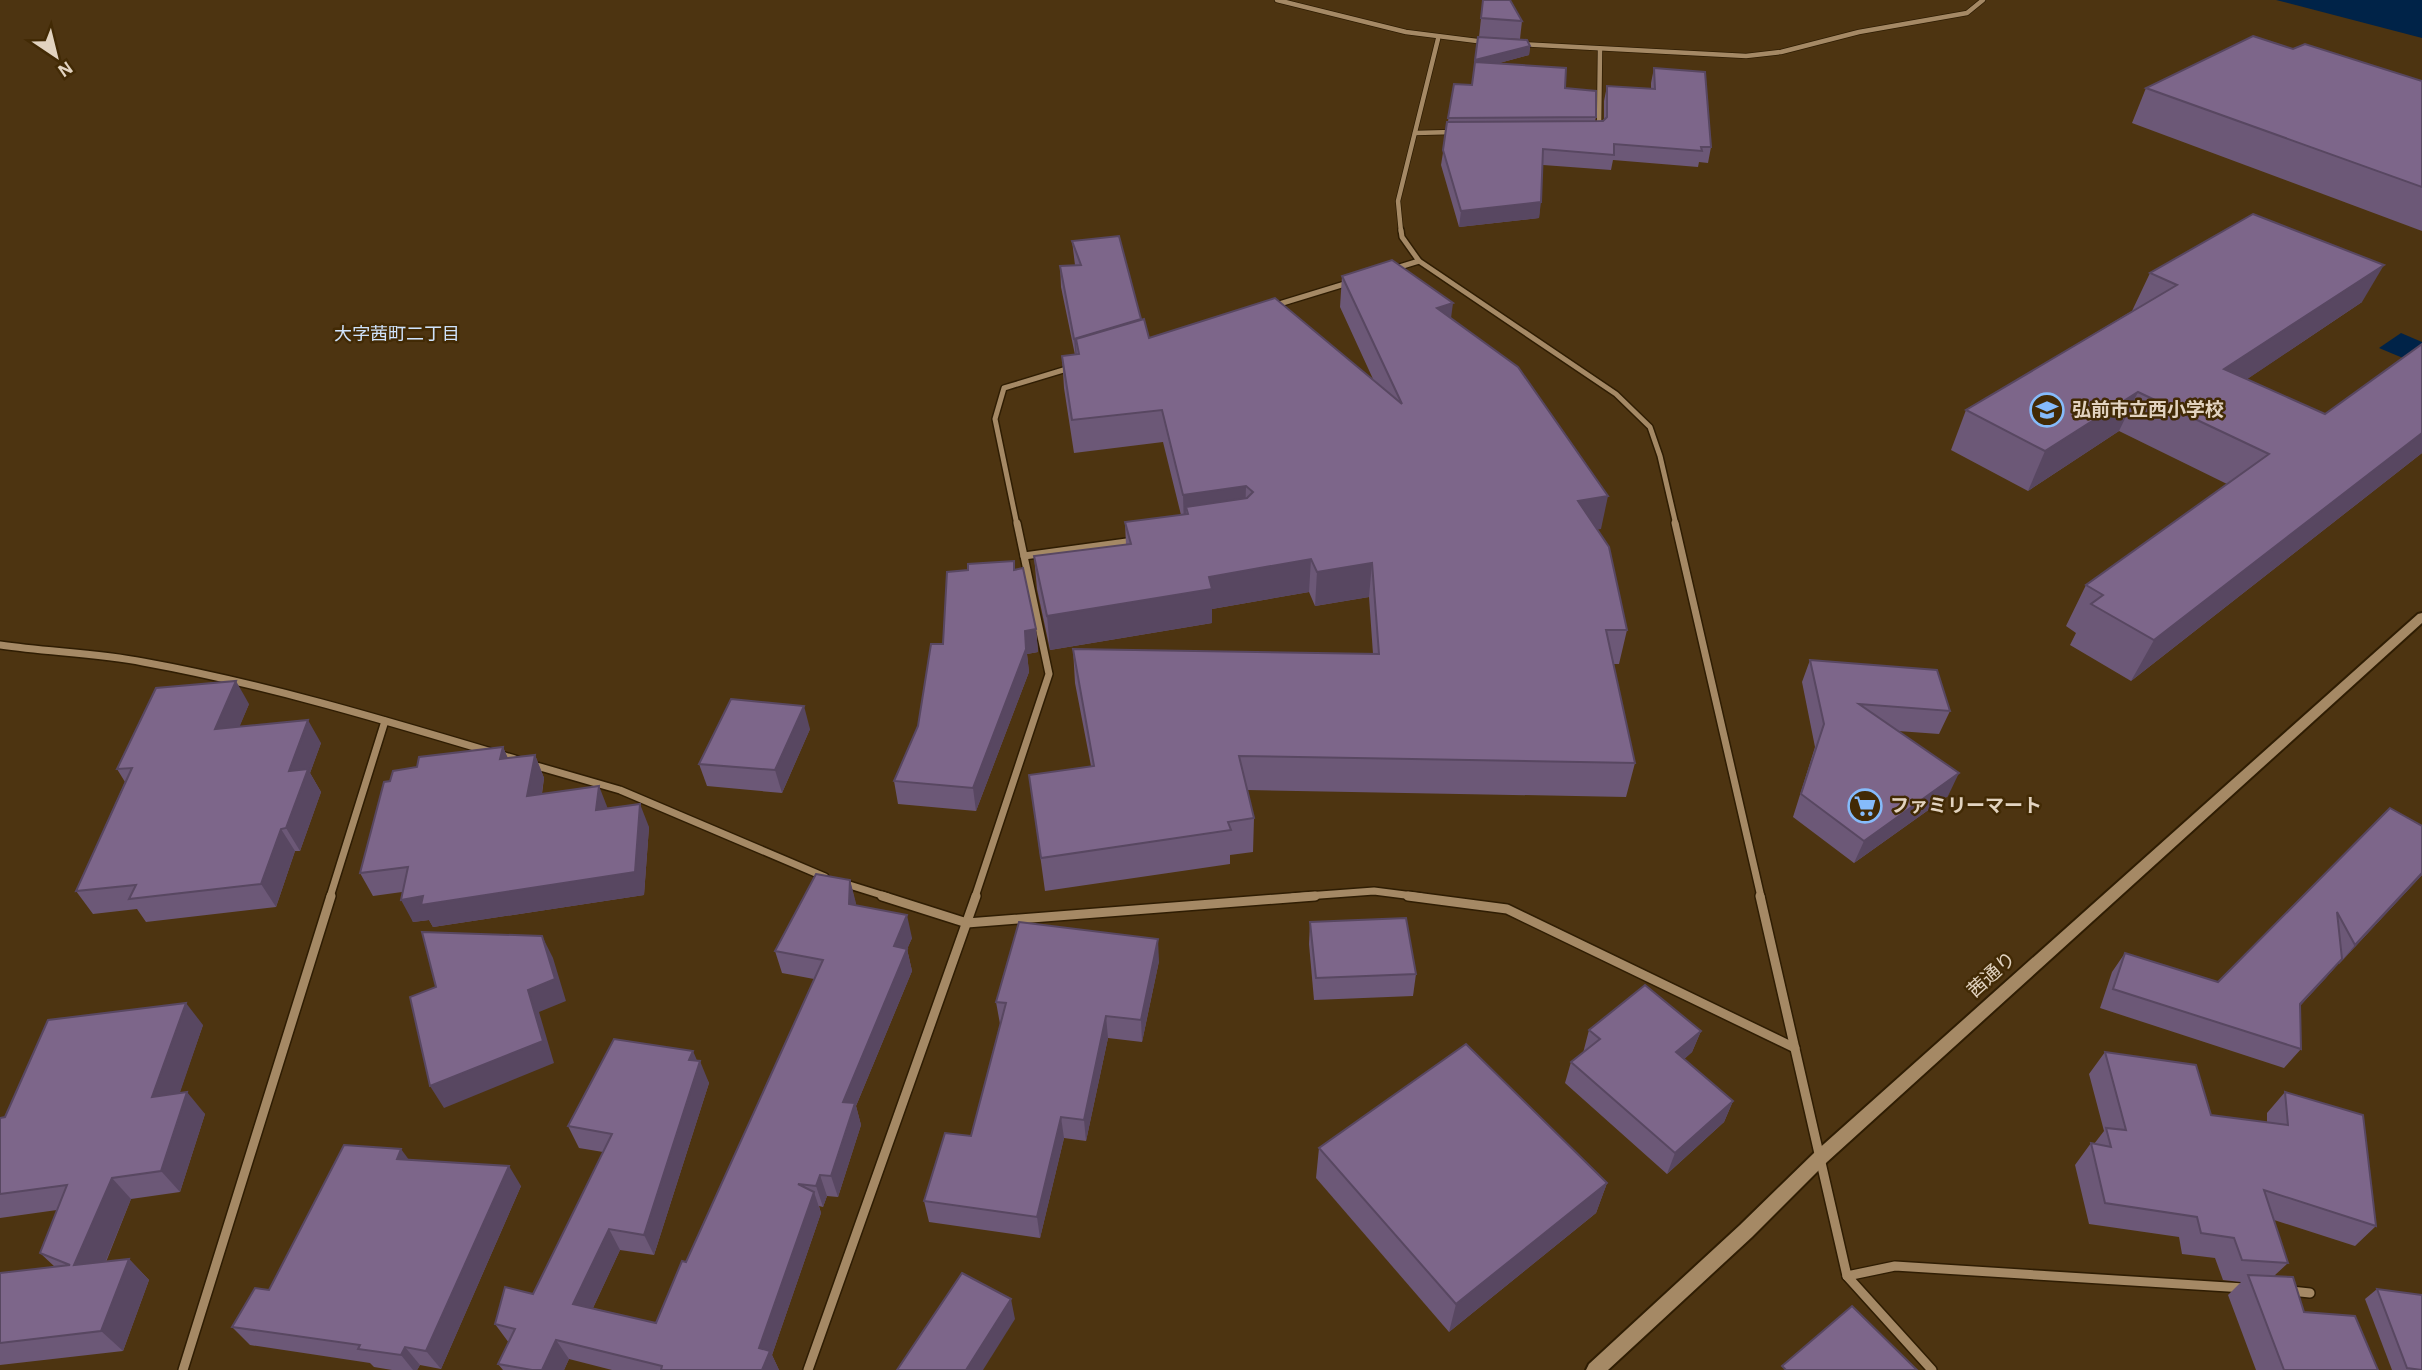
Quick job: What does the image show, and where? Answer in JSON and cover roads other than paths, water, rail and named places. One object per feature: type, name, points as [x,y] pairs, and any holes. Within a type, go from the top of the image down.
[{"type":"street","points":[[1277,0],[1374,26],[1438,39],[1492,42]]},
{"type":"street","points":[[1519,44],[1716,56],[1781,52],[1859,32],[1967,13],[1983,0]]},
{"type":"street","points":[[1438,39],[1398,201],[1402,237],[1419,261],[1616,394],[1650,427],[1660,457],[1847,1276],[1932,1370]]},
{"type":"street","points":[[1586,132],[1600,132],[1600,49]]},
{"type":"street","points":[[1415,133],[1455,132]]},
{"type":"street","points":[[1389,270],[1419,261]]},
{"type":"street","points":[[1269,307],[1362,278]]},
{"type":"street","points":[[808,1370],[967,923],[1049,674],[995,419],[1004,388],[1083,364]]},
{"type":"street","points":[[1024,556],[1141,540]]},
{"type":"street","name":"茜通り","points":[[1595,1370],[1821,1157],[2422,617]]},
{"type":"street","points":[[0,645],[51,653],[140,661],[295,694],[620,790],[807,872],[967,923],[1374,891],[1507,909],[1795,1048]]},
{"type":"street","points":[[183,1370],[385,720]]},
{"type":"street","points":[[1847,1276],[1895,1266],[2255,1289]]},
{"type":"street","points":[[2283,1291],[2310,1293]]},
{"type":"water","points":[[2276,0],[2422,0],[2422,38]]},
{"type":"water","points":[[2401,333],[2422,342],[2422,366],[2379,348]]},
{"type":"place","name":"弘前市立西小学校","points":[[2047,410]]},
{"type":"place","name":"ファミリーマート","points":[[1865,806]]},
{"type":"district","name":"大字茜町二丁目","points":[[397,335]]}]
